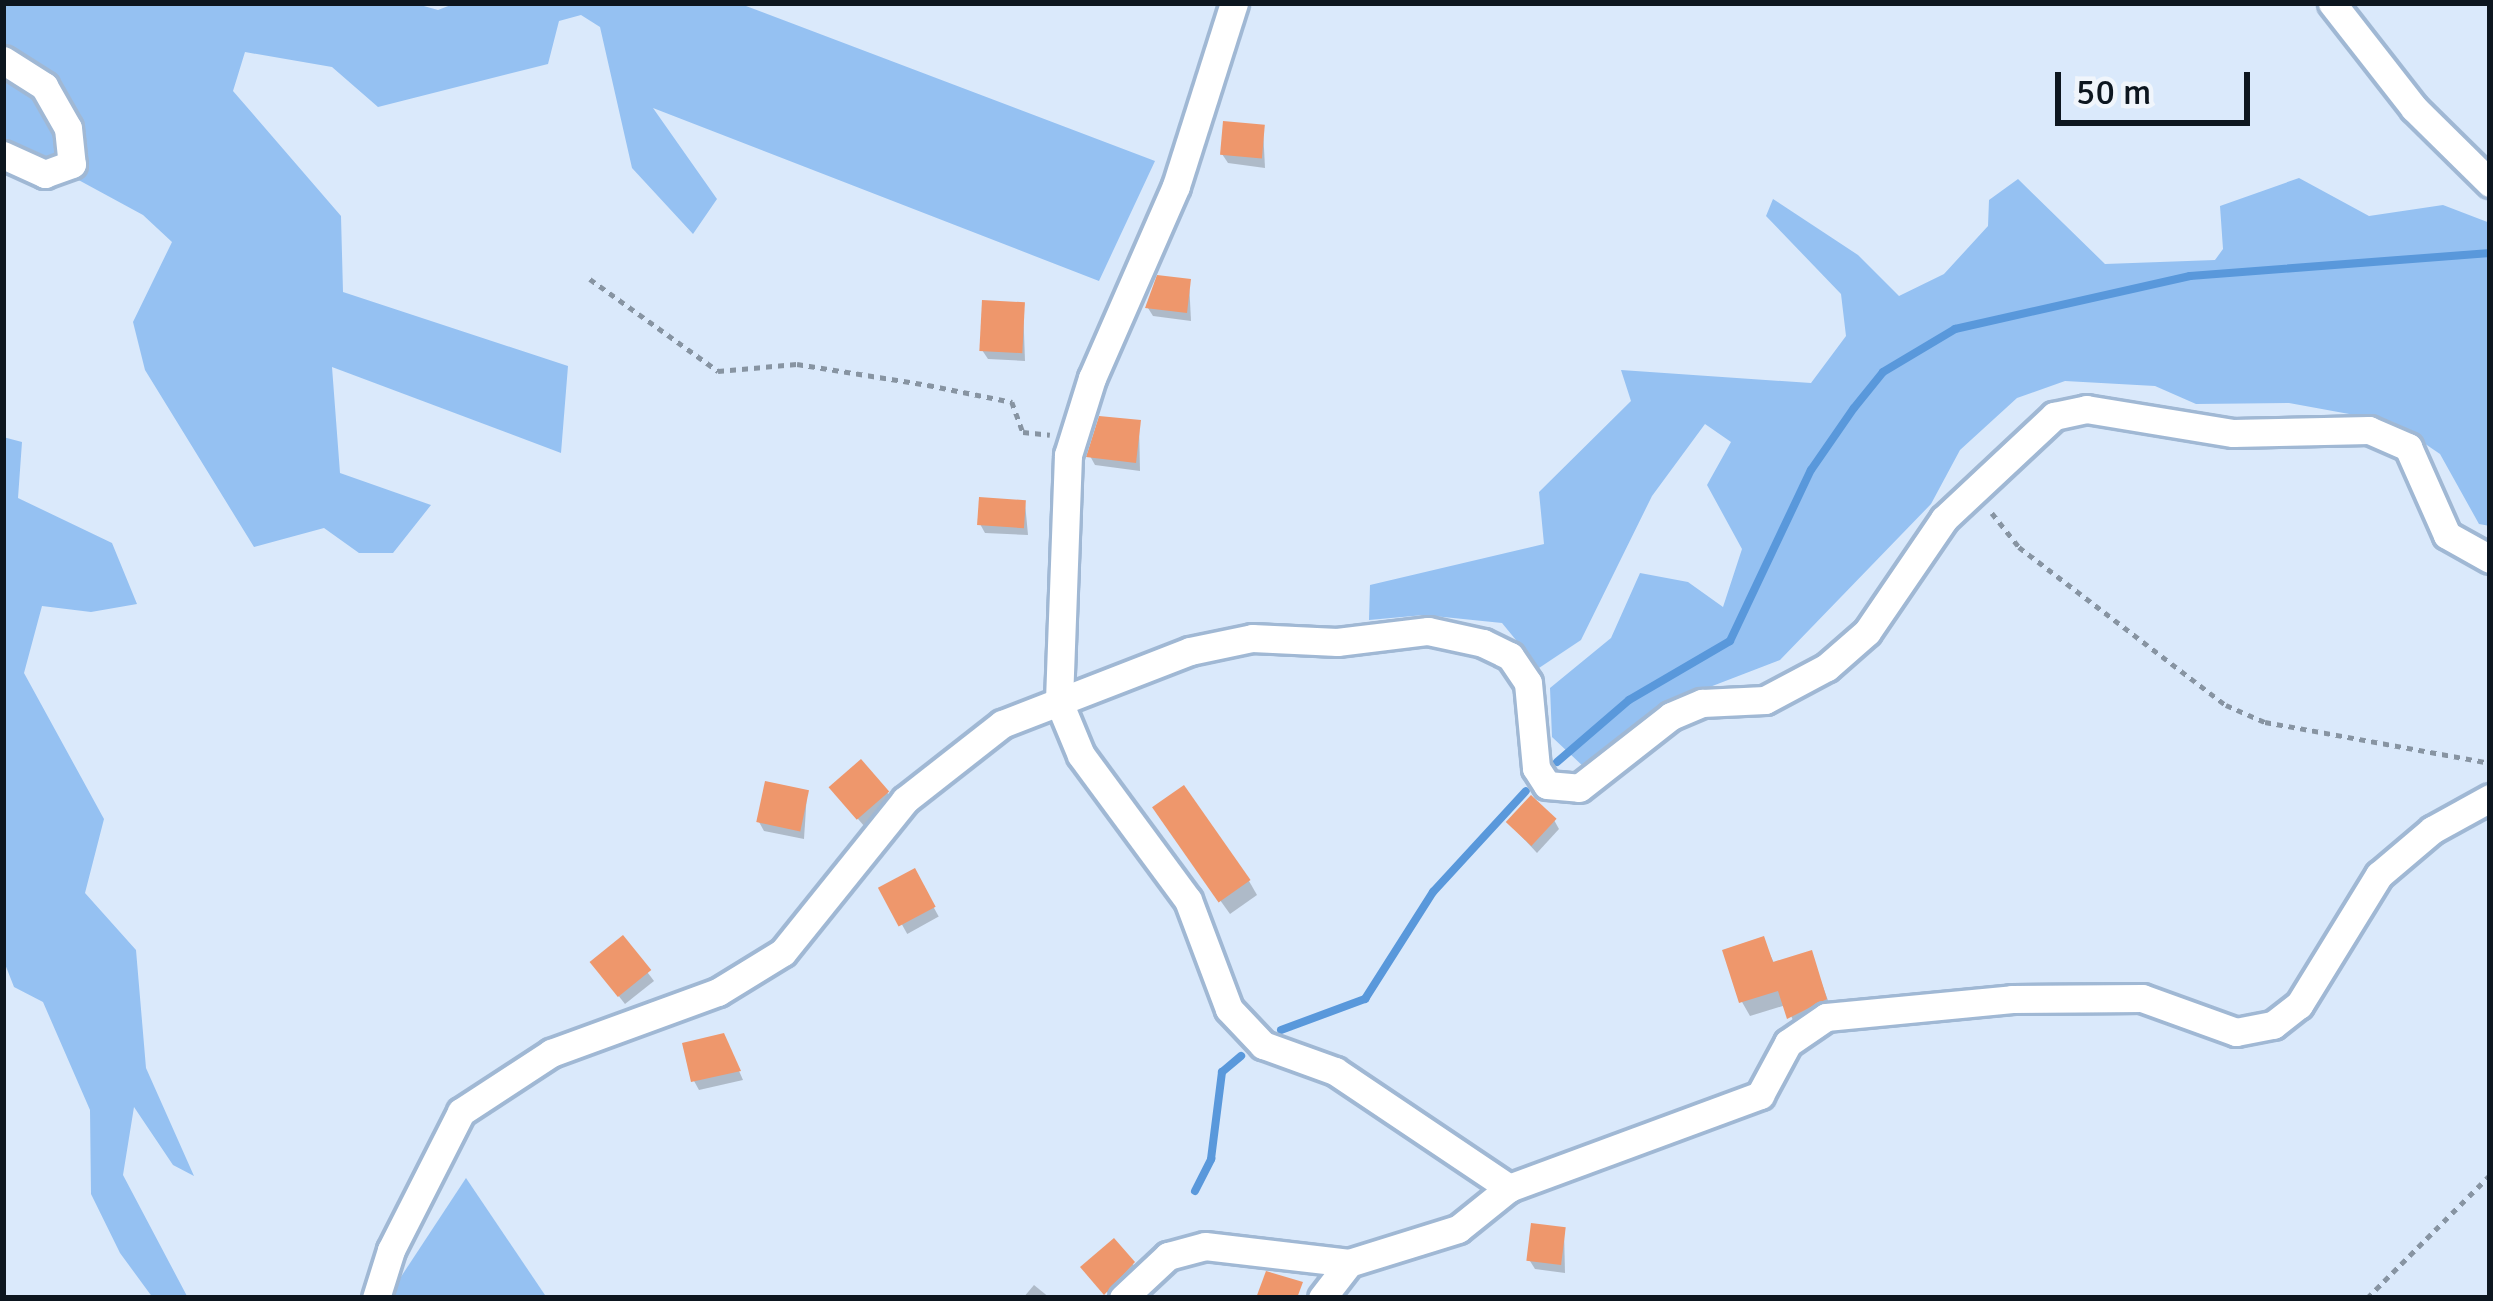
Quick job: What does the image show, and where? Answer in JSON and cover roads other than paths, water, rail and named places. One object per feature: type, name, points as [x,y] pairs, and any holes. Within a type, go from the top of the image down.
[{"type":"street","points":[[1234,3],[1176,186],[1068,455],[1059,702],[1081,755],[1188,900],[1229,1009],[1263,1045],[1335,1071],[1509,1188]]},
{"type":"street","points":[[2332,3],[2414,108],[2490,183]]},
{"type":"street","points":[[3,60],[44,86],[68,128],[72,164],[45,174],[3,155]]},
{"type":"street","points":[[376,1298],[391,1250],[461,1112],[551,1053],[718,992],[783,952],[905,800],[1002,724],[1190,651],[1252,638],[1337,642],[1428,632],[1510,656],[1528,683],[1536,768],[1547,785],[1579,788],[1671,716],[1702,703],[1765,700],[1827,667],[1867,632],[1944,519],[1973,490],[2054,416],[2086,409],[2233,433],[2368,430],[2408,446],[2447,535],[2490,559]]},
{"type":"street","points":[[1123,1298],[1168,1256],[1205,1246],[1349,1263],[1458,1228],[1509,1188],[1760,1095],[1788,1043],[1826,1017],[2012,999],[2142,998],[2236,1032],[2273,1025],[2300,1005],[2380,875],[2432,830],[2490,798]]},
{"type":"street","points":[[1322,1298],[1349,1263]]},
{"type":"waterway","points":[[1557,762],[1629,700],[1730,641],[1811,470],[1854,408],[1883,372],[1955,329],[2190,276],[2490,253]]},
{"type":"waterway","points":[[1281,1030],[1365,999],[1433,892],[1526,791]]},
{"type":"waterway","points":[[1195,1191],[1211,1159],[1222,1072],[1241,1056]]}]
